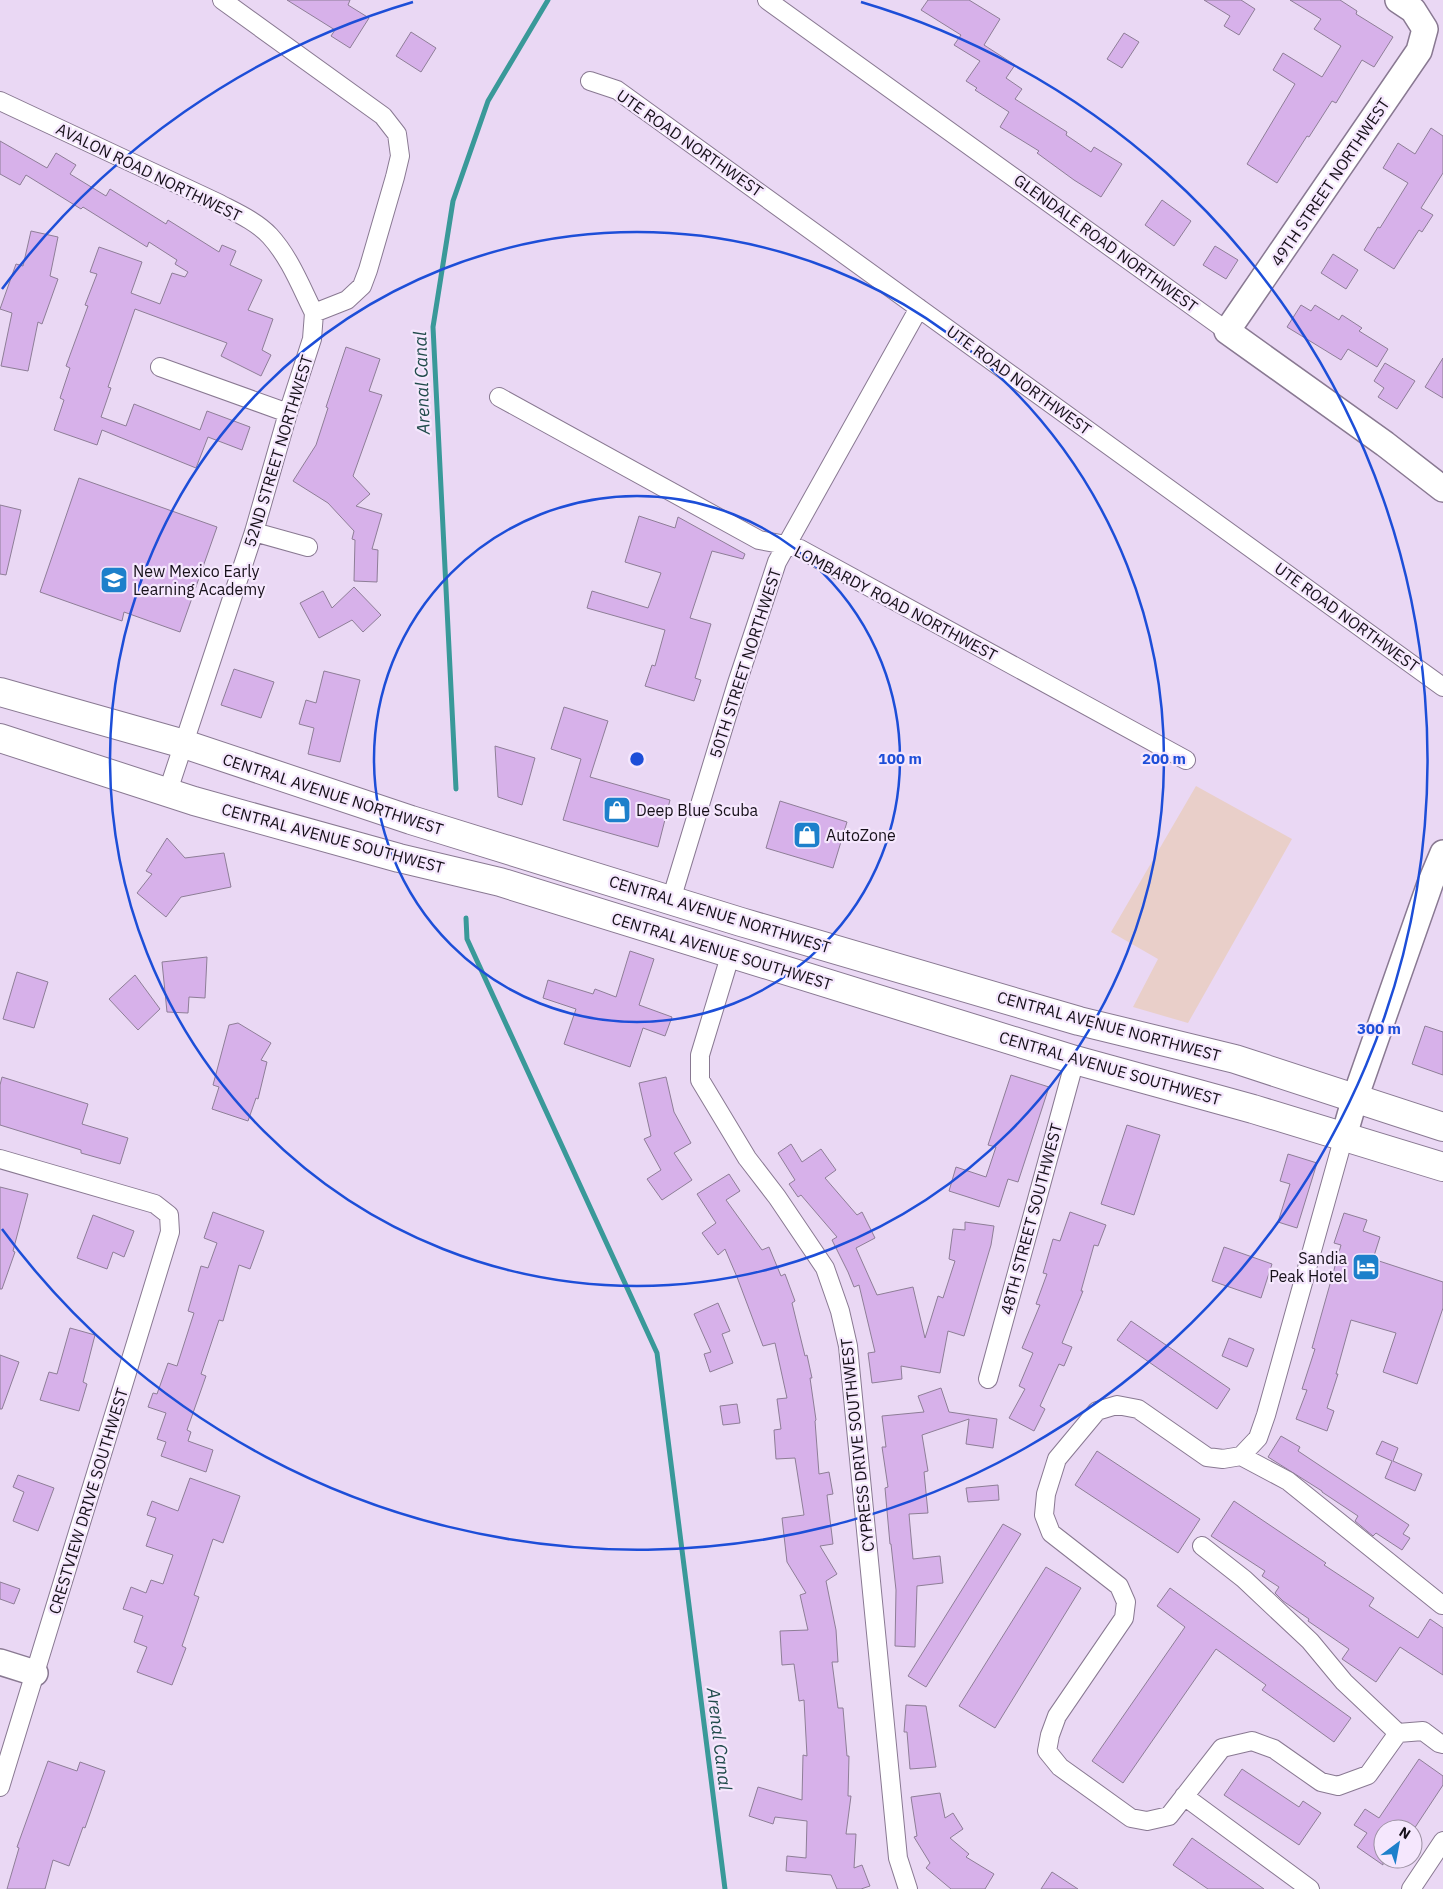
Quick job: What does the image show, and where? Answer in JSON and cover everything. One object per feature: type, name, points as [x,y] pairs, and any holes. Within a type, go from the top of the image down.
[{"type":"main road","name":"CENTRAL AVENUE NORTHWEST","points":[[0,692],[184,744],[411,820],[741,922],[1079,1021],[1235,1060],[1443,1127]]},
{"type":"main road","name":"CENTRAL AVENUE SOUTHWEST","points":[[0,738],[194,801],[399,858],[500,882],[1075,1060],[1344,1136],[1443,1167]]},
{"type":"street","points":[[222,0],[383,116],[398,134],[400,156],[362,286],[347,300],[314,313]]},
{"type":"street","name":"GLENDALE ROAD NORTHWEST","points":[[767,0],[1385,444],[1443,489]]},
{"type":"street","name":"49TH STREET NORTHWEST","points":[[1227,331],[1419,51],[1425,29],[1413,10],[1398,0]]},
{"type":"street","name":"UTE ROAD NORTHWEST","points":[[590,81],[617,90],[1443,687]]},
{"type":"street","name":"AVALON ROAD NORTHWEST","points":[[0,101],[218,203],[247,219],[269,236],[289,263],[314,313]]},
{"type":"street","name":"50TH STREET NORTHWEST","points":[[671,900],[770,579],[786,545],[919,308]]},
{"type":"street","name":"52ND STREET NORTHWEST","points":[[168,791],[254,532],[288,413],[312,339],[314,313]]},
{"type":"street","points":[[160,367],[288,413]]},
{"type":"street","name":"LOMBARDY ROAD NORTHWEST","points":[[498,397],[759,540],[786,545],[800,550],[1186,760]]},
{"type":"street","points":[[254,532],[308,547]]},
{"type":"street","points":[[1398,1733],[1368,1775],[1338,1786],[1321,1782],[1274,1749],[1252,1741],[1222,1748],[1169,1816],[1147,1821],[1130,1818],[1060,1767],[1047,1751],[1050,1735],[1057,1716],[1124,1618],[1126,1602],[1119,1586],[1051,1532],[1044,1515],[1046,1494],[1057,1459],[1097,1411],[1117,1405],[1138,1409],[1207,1457],[1223,1459],[1240,1456],[1258,1438],[1355,1098],[1430,884],[1443,853]]},
{"type":"street","name":"CYPRESS DRIVE SOUTHWEST","points":[[732,953],[700,1055],[700,1080],[748,1158],[825,1268],[840,1311],[848,1346],[898,1858],[908,1889]]},
{"type":"street","name":"48TH STREET SOUTHWEST","points":[[988,1379],[1075,1060]]},
{"type":"street","name":"CRESTVIEW DRIVE SOUTHWEST","points":[[0,1159],[154,1204],[169,1215],[170,1232],[0,1787]]},
{"type":"street","points":[[1240,1456],[1288,1481],[1442,1605]]},
{"type":"street","points":[[1202,1546],[1244,1579],[1310,1641],[1344,1682],[1398,1733],[1423,1731],[1443,1744]]},
{"type":"street","points":[[0,1662],[35,1673]]},
{"type":"street","points":[[1184,1796],[1310,1889]]},
{"type":"street","points":[[1411,1889],[1443,1841]]},
{"type":"shaded area","points":[[1196,786],[1292,839],[1188,1023],[1133,1007],[1158,959],[1111,932]]},
{"type":"building","points":[[287,0],[350,0],[348,5],[369,18],[350,48],[331,36],[335,30]]},
{"type":"building","points":[[928,0],[969,0],[1000,19],[984,45],[1015,65],[1006,78],[1022,89],[1015,99],[1067,132],[1066,135],[1091,152],[1094,147],[1122,164],[1101,197],[1037,153],[1039,151],[1000,127],[1009,112],[975,90],[977,88],[966,81],[980,61],[954,45],[961,35],[921,10]]},
{"type":"building","points":[[1204,0],[1241,0],[1255,9],[1239,35],[1224,26],[1230,16]]},
{"type":"building","points":[[1290,0],[1340,0],[1357,11],[1356,14],[1393,37],[1374,67],[1362,60],[1336,103],[1332,101],[1277,183],[1247,164],[1295,84],[1273,70],[1283,53],[1322,77],[1341,46],[1314,29],[1321,19]]},
{"type":"building","points":[[411,32],[436,48],[421,72],[396,56]]},
{"type":"building","points":[[1124,33],[1139,42],[1122,68],[1107,59]]},
{"type":"building","points":[[1431,128],[1443,136],[1443,173],[1421,208],[1433,215],[1422,232],[1419,230],[1394,269],[1364,250],[1408,183],[1383,168],[1398,143],[1415,154]]},
{"type":"building","points":[[0,141],[47,168],[56,153],[76,165],[70,174],[106,196],[110,189],[166,224],[168,220],[219,252],[222,245],[236,251],[230,265],[262,280],[248,310],[273,319],[262,350],[271,355],[261,376],[221,356],[227,343],[135,309],[108,387],[111,388],[101,417],[126,426],[134,404],[200,430],[207,411],[250,427],[242,450],[208,437],[196,468],[102,430],[97,445],[54,430],[64,400],[60,398],[70,368],[66,366],[88,306],[85,305],[97,274],[90,272],[99,247],[142,262],[131,293],[160,304],[172,273],[185,277],[188,272],[175,264],[177,260],[149,242],[147,247],[83,207],[81,209],[26,175],[20,185],[0,174]]},
{"type":"building","points":[[1162,200],[1191,221],[1174,246],[1145,225]]},
{"type":"building","points":[[31,231],[58,237],[50,276],[58,279],[42,324],[38,322],[28,371],[1,366],[12,313],[0,309],[16,264],[23,266]]},
{"type":"building","points":[[1215,246],[1238,260],[1226,279],[1203,265]]},
{"type":"building","points":[[1333,254],[1358,270],[1346,289],[1321,273]]},
{"type":"building","points":[[1301,305],[1311,311],[1315,305],[1339,320],[1342,315],[1362,328],[1359,331],[1388,349],[1377,367],[1348,349],[1341,360],[1287,327]]},
{"type":"building","points":[[346,347],[380,359],[369,391],[382,395],[353,476],[370,494],[356,506],[382,514],[372,549],[378,550],[377,582],[354,581],[355,540],[352,539],[354,531],[328,503],[293,481],[316,445],[328,408],[326,407]]},
{"type":"building","points":[[1443,358],[1443,398],[1425,387]]},
{"type":"building","points":[[1385,363],[1415,381],[1397,409],[1378,397],[1384,388],[1374,381]]},
{"type":"building","points":[[79,478],[217,527],[180,632],[124,612],[122,621],[40,592]]},
{"type":"building","points":[[0,505],[21,510],[6,575],[0,574]]},
{"type":"building","points":[[639,516],[675,528],[678,517],[745,554],[743,559],[712,551],[690,618],[711,624],[695,678],[701,680],[694,701],[645,686],[652,665],[655,666],[665,630],[587,608],[592,591],[648,608],[661,573],[625,562]]},
{"type":"building","points":[[354,587],[381,615],[363,632],[352,620],[319,638],[300,603],[323,591],[332,608]]},
{"type":"building","points":[[234,669],[274,682],[261,718],[221,705]]},
{"type":"building","points":[[324,671],[360,680],[340,762],[308,754],[314,728],[299,724],[306,700],[316,703]]},
{"type":"building","name":"Deep Blue Scuba","points":[[564,707],[608,721],[590,777],[670,800],[658,847],[563,820],[581,759],[551,749]]},
{"type":"building","points":[[495,746],[535,758],[522,805],[498,797]]},
{"type":"building","name":"AutoZone","points":[[780,801],[847,822],[833,868],[766,848]]},
{"type":"building","points":[[167,838],[185,858],[224,853],[231,887],[181,897],[166,917],[137,893],[152,874],[146,871]]},
{"type":"building","points":[[630,951],[654,959],[639,1005],[672,1017],[665,1036],[643,1028],[630,1067],[564,1044],[576,1009],[543,998],[548,980],[593,994],[595,989],[616,997]]},
{"type":"building","points":[[207,957],[205,998],[189,997],[188,1013],[167,1012],[162,962]]},
{"type":"building","points":[[17,972],[48,982],[34,1028],[3,1019]]},
{"type":"building","points":[[135,975],[160,1009],[138,1030],[109,999]]},
{"type":"building","points":[[238,1023],[271,1043],[261,1060],[267,1062],[258,1099],[256,1098],[248,1121],[212,1109],[219,1087],[213,1085],[229,1025]]},
{"type":"building","points":[[1425,1026],[1443,1032],[1443,1075],[1412,1064]]},
{"type":"building","points":[[1011,1075],[1049,1087],[1018,1182],[1008,1179],[999,1207],[949,1191],[956,1167],[986,1177],[996,1147],[988,1145]]},
{"type":"building","points":[[2,1077],[88,1104],[82,1124],[128,1138],[120,1164],[81,1153],[81,1150],[0,1125],[0,1085]]},
{"type":"building","points":[[666,1077],[674,1112],[691,1143],[674,1153],[692,1180],[662,1200],[647,1179],[661,1170],[644,1139],[651,1136],[639,1083]]},
{"type":"building","points":[[1127,1125],[1160,1135],[1134,1215],[1101,1204]]},
{"type":"building","points":[[791,1144],[802,1162],[821,1149],[836,1170],[825,1178],[857,1215],[862,1212],[875,1238],[856,1248],[877,1295],[913,1287],[925,1338],[938,1296],[943,1298],[955,1261],[949,1259],[953,1229],[965,1230],[965,1222],[994,1226],[991,1245],[964,1336],[948,1331],[940,1373],[901,1366],[902,1379],[872,1383],[868,1353],[875,1352],[859,1285],[854,1287],[832,1240],[837,1237],[801,1195],[798,1197],[789,1184],[795,1180],[778,1153]]},
{"type":"building","points":[[1288,1154],[1317,1163],[1297,1228],[1278,1222],[1290,1184],[1280,1181]]},
{"type":"building","points":[[729,1174],[740,1191],[726,1200],[762,1250],[769,1247],[781,1276],[785,1274],[795,1301],[792,1303],[812,1378],[810,1378],[816,1420],[819,1474],[829,1472],[833,1494],[827,1495],[833,1544],[820,1546],[837,1574],[826,1581],[836,1630],[838,1662],[832,1662],[838,1708],[843,1708],[847,1756],[849,1756],[848,1796],[851,1796],[846,1834],[856,1834],[854,1868],[862,1865],[870,1886],[861,1889],[837,1889],[831,1875],[786,1871],[787,1856],[806,1858],[807,1821],[775,1817],[773,1824],[749,1816],[758,1787],[802,1800],[803,1755],[807,1756],[804,1700],[799,1701],[794,1664],[782,1665],[780,1631],[808,1630],[800,1595],[806,1593],[787,1562],[782,1518],[804,1515],[795,1458],[776,1459],[774,1430],[781,1429],[777,1399],[787,1398],[775,1343],[763,1346],[725,1249],[718,1255],[702,1233],[716,1223],[697,1194]]},
{"type":"building","points":[[0,1187],[28,1194],[13,1251],[15,1252],[2,1289],[0,1289]]},
{"type":"building","points":[[213,1212],[264,1231],[250,1269],[239,1265],[223,1321],[219,1320],[201,1374],[206,1376],[187,1430],[191,1432],[188,1441],[213,1450],[206,1472],[161,1456],[166,1442],[157,1439],[166,1413],[148,1407],[153,1393],[157,1394],[168,1363],[177,1366],[194,1313],[188,1311],[201,1266],[208,1268],[217,1243],[204,1238]]},
{"type":"building","points":[[1070,1212],[1106,1225],[1098,1246],[1094,1245],[1081,1291],[1083,1291],[1062,1343],[1072,1347],[1064,1366],[1059,1364],[1040,1406],[1045,1409],[1034,1431],[1009,1418],[1025,1389],[1019,1386],[1033,1353],[1022,1348],[1040,1305],[1036,1304],[1047,1274],[1043,1273],[1053,1239],[1060,1241]]},
{"type":"building","points":[[1344,1213],[1367,1220],[1363,1231],[1380,1237],[1373,1259],[1443,1282],[1443,1308],[1417,1384],[1383,1372],[1396,1333],[1351,1320],[1336,1374],[1338,1374],[1327,1408],[1334,1411],[1327,1431],[1296,1419],[1307,1390],[1302,1389],[1315,1349],[1312,1348],[1341,1245],[1334,1243]]},
{"type":"building","points":[[93,1215],[134,1231],[124,1257],[113,1252],[107,1269],[77,1258]]},
{"type":"building","points":[[1224,1247],[1272,1264],[1261,1298],[1212,1281]]},
{"type":"building","points":[[718,1303],[730,1331],[722,1334],[733,1363],[710,1372],[704,1354],[711,1352],[694,1314]]},
{"type":"building","points":[[1131,1321],[1230,1389],[1217,1409],[1117,1340]]},
{"type":"building","points":[[70,1328],[95,1335],[83,1382],[87,1384],[79,1411],[40,1400],[49,1372],[57,1374]]},
{"type":"building","points":[[1229,1338],[1254,1349],[1247,1367],[1222,1356]]},
{"type":"building","points":[[0,1355],[19,1362],[2,1409],[0,1409]]},
{"type":"building","points":[[941,1388],[949,1412],[997,1419],[993,1448],[966,1444],[969,1419],[922,1435],[928,1471],[924,1472],[928,1513],[909,1514],[913,1559],[940,1556],[943,1583],[917,1586],[915,1647],[895,1646],[896,1590],[885,1488],[888,1487],[882,1447],[886,1447],[882,1416],[924,1412],[918,1396]]},
{"type":"building","points":[[737,1404],[740,1423],[723,1425],[720,1406]]},
{"type":"building","points":[[1281,1436],[1300,1447],[1298,1451],[1409,1525],[1403,1534],[1410,1538],[1402,1550],[1376,1533],[1373,1536],[1355,1521],[1358,1516],[1268,1457]]},
{"type":"building","points":[[1382,1441],[1398,1448],[1393,1461],[1422,1474],[1415,1491],[1385,1478],[1392,1461],[1376,1454]]},
{"type":"building","points":[[1097,1451],[1200,1519],[1178,1553],[1075,1485]]},
{"type":"building","points":[[18,1475],[54,1488],[38,1531],[13,1521],[24,1492],[13,1487]]},
{"type":"building","points":[[190,1478],[240,1496],[223,1543],[213,1539],[194,1595],[199,1597],[182,1646],[186,1648],[172,1685],[137,1672],[147,1647],[134,1642],[143,1616],[123,1609],[131,1587],[146,1593],[151,1580],[163,1584],[173,1555],[146,1546],[156,1518],[147,1515],[152,1501],[178,1511]]},
{"type":"building","points":[[998,1485],[999,1500],[968,1502],[966,1488]]},
{"type":"building","points":[[1234,1501],[1374,1598],[1369,1606],[1418,1638],[1430,1619],[1443,1628],[1443,1675],[1400,1647],[1376,1682],[1342,1659],[1349,1649],[1283,1601],[1275,1593],[1279,1587],[1262,1576],[1265,1571],[1211,1536]]},
{"type":"building","points":[[1003,1524],[1021,1534],[926,1687],[908,1676]]},
{"type":"building","points":[[1046,1567],[1081,1588],[995,1728],[959,1706]]},
{"type":"building","points":[[0,1582],[20,1589],[14,1604],[0,1599]]},
{"type":"building","points":[[1170,1588],[1351,1718],[1334,1742],[1262,1690],[1266,1685],[1216,1649],[1123,1783],[1092,1761],[1185,1627],[1157,1606]]},
{"type":"building","points":[[906,1705],[926,1706],[936,1767],[910,1769],[907,1732],[904,1732]]},
{"type":"building","points":[[1419,1759],[1443,1776],[1443,1785],[1421,1819],[1373,1819],[1373,1858],[1357,1847],[1367,1833],[1354,1825],[1365,1809],[1379,1818]]},
{"type":"building","points":[[48,1761],[77,1771],[80,1762],[105,1771],[69,1866],[53,1860],[45,1889],[7,1889],[19,1848],[17,1847]]},
{"type":"building","points":[[1242,1769],[1299,1807],[1303,1801],[1321,1813],[1299,1845],[1224,1795]]},
{"type":"building","points":[[940,1793],[945,1818],[953,1813],[963,1829],[950,1838],[969,1854],[966,1857],[994,1874],[985,1889],[951,1889],[926,1868],[930,1863],[914,1837],[917,1836],[911,1797]]},
{"type":"building","points":[[1192,1838],[1264,1889],[1208,1889],[1173,1865]]},
{"type":"building","points":[[1052,1872],[1078,1889],[1041,1889]]},
{"type":"waterway","name":"Arenal Canal","points":[[456,789],[433,327],[453,201],[488,101],[548,0]]},
{"type":"waterway","points":[[466,918],[467,939],[657,1353],[725,1889]]},
{"type":"place","name":"New Mexico Early Learning Academy","points":[[114,580]]},
{"type":"place","name":"Deep Blue Scuba","points":[[617,810]]},
{"type":"place","name":"AutoZone","points":[[807,835]]},
{"type":"place","name":"Sandia Peak Hotel","points":[[1366,1267]]}]
